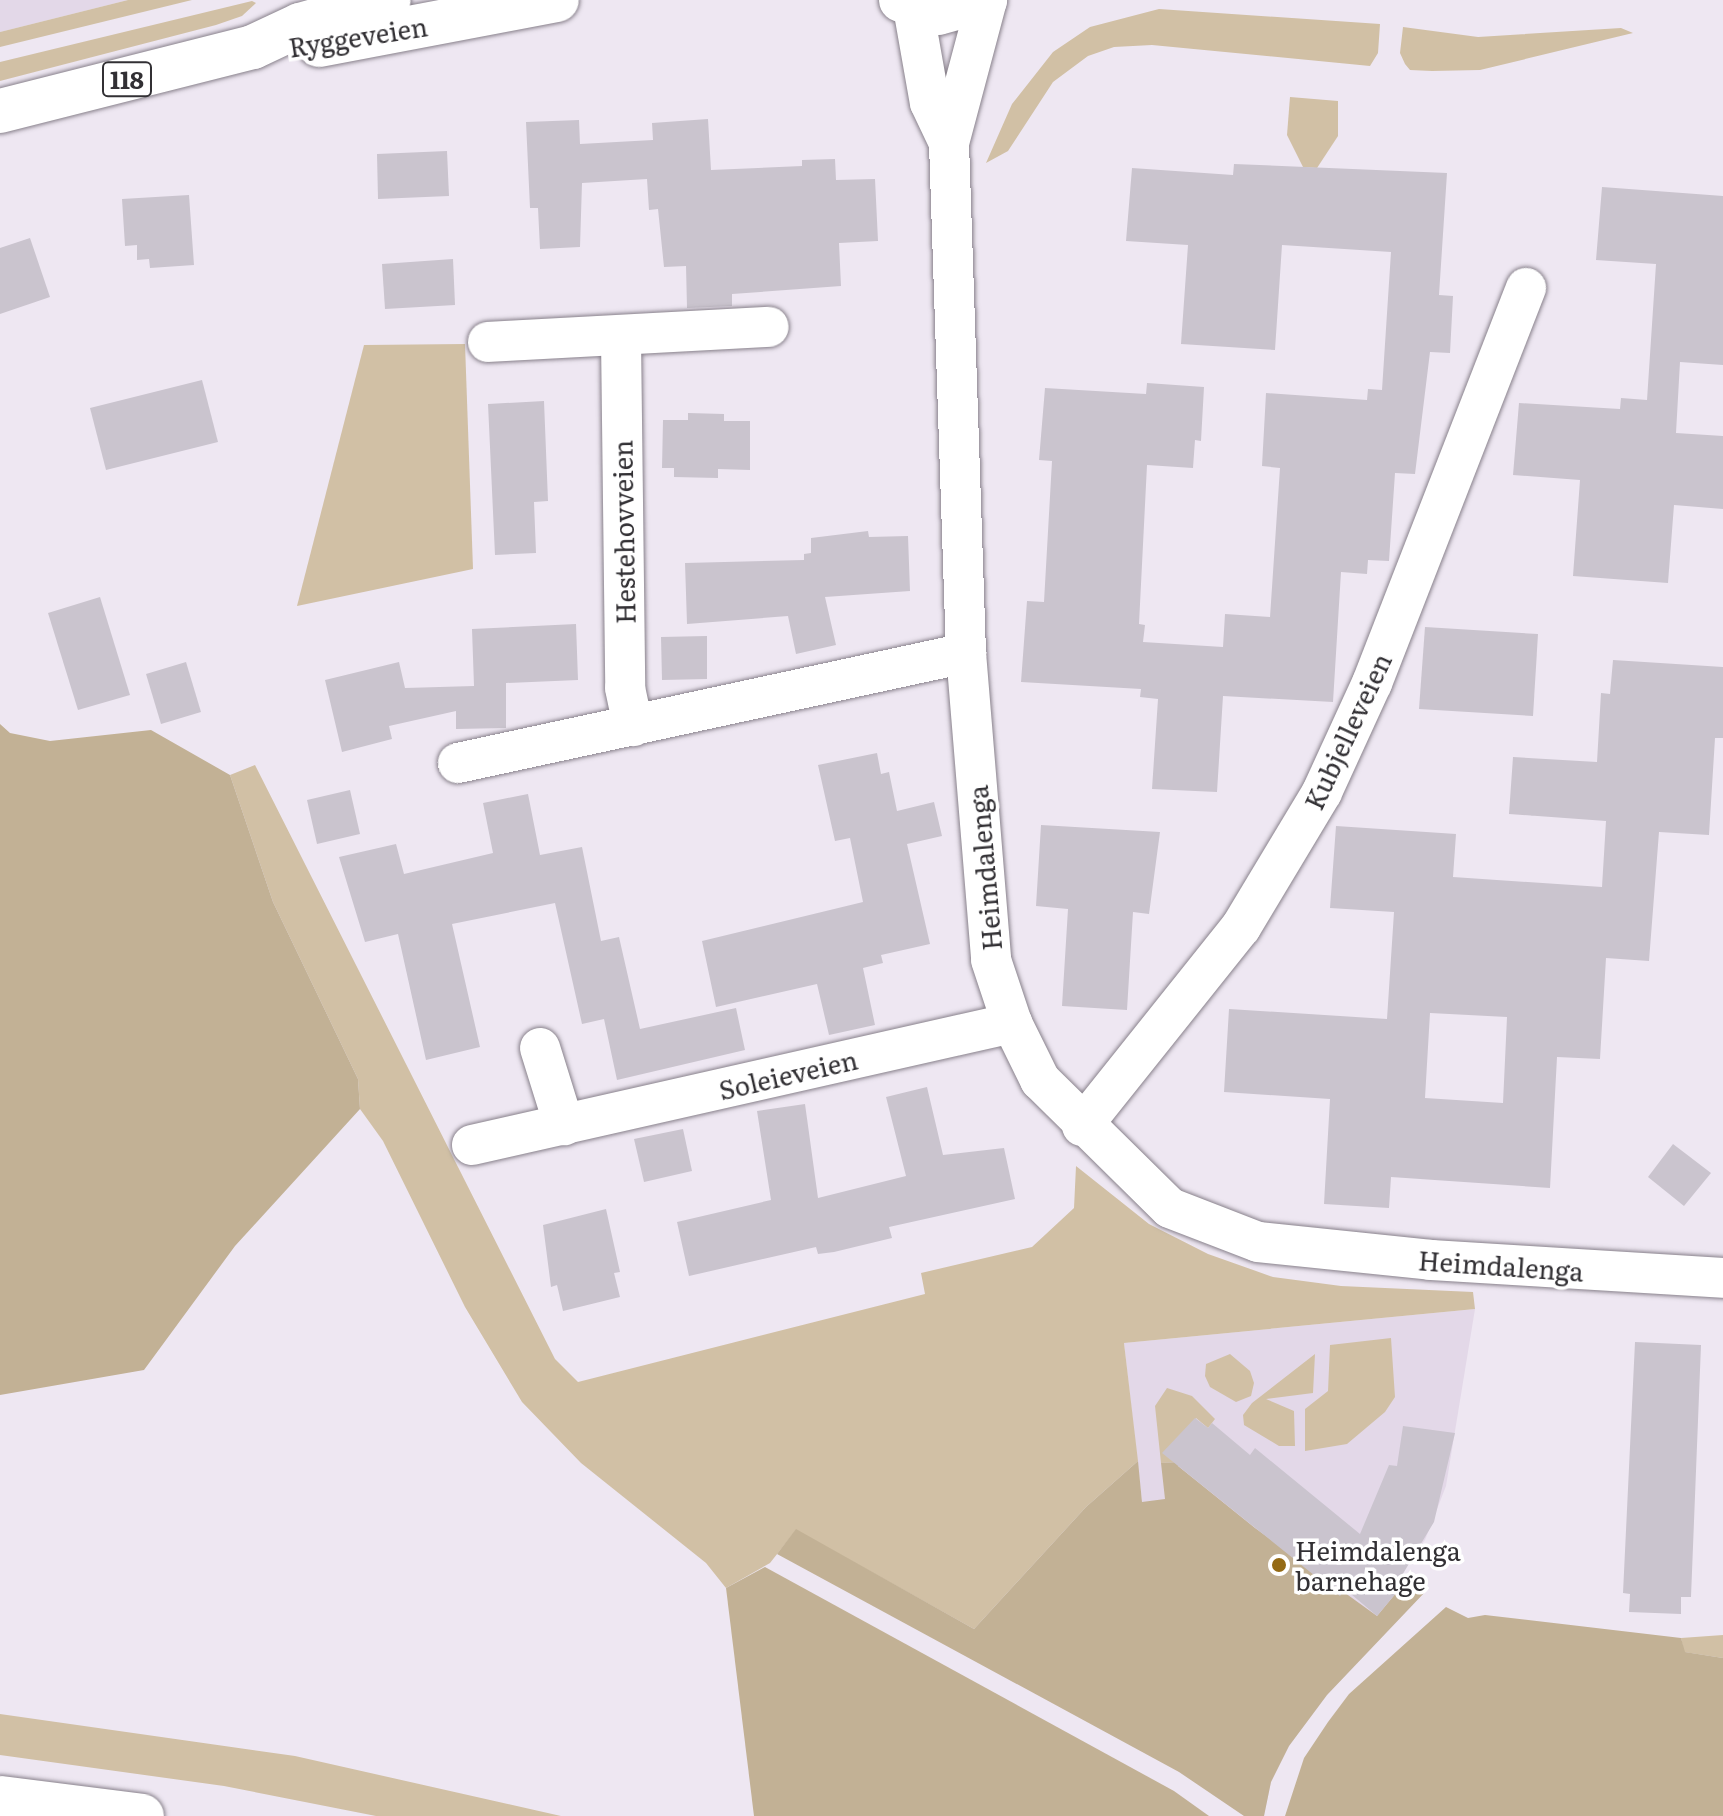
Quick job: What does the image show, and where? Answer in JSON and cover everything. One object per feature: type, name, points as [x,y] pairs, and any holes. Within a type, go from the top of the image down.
[{"type":"main road","name":"Ryggeveien","points":[[0,111],[253,47],[300,25],[389,0]]},
{"type":"main road","name":"Ryggeveien","points":[[253,47],[289,51],[557,0]]},
{"type":"main road","points":[[907,4],[938,13],[986,0]]},
{"type":"main road","points":[[0,1798],[142,1816]]},
{"type":"street","name":"Heimdalenga","points":[[986,0],[963,104],[949,143],[966,653],[991,960],[1012,1023],[1040,1080],[1082,1126],[1170,1208],[1258,1242],[1416,1259],[1723,1278]]},
{"type":"street","name":"Heimdalenga","points":[[907,4],[930,103],[949,143]]},
{"type":"street","name":"Kubjelleveien","points":[[1082,1126],[1241,927],[1322,792],[1372,683],[1526,288]]},
{"type":"street","points":[[488,342],[621,338],[769,327]]},
{"type":"street","name":"Hestehovveien","points":[[621,338],[625,688],[633,726]]},
{"type":"street","points":[[458,763],[966,653]]},
{"type":"street","name":"Soleieveien","points":[[472,1145],[1012,1023]]},
{"type":"street","points":[[540,1048],[564,1125]]},
{"type":"shaded area","points":[[0,0],[128,0],[0,32]]},
{"type":"shaded area","points":[[128,0],[192,0],[0,47],[0,32]]},
{"type":"shaded area","points":[[252,1],[256,3],[242,16],[216,25],[0,81],[0,62]]},
{"type":"shaded area","points":[[1159,9],[1380,24],[1378,53],[1370,66],[1152,45],[1114,47],[1088,56],[1053,82],[1008,151],[986,163],[1012,104],[1053,52],[1090,27]]},
{"type":"shaded area","points":[[1403,27],[1478,37],[1621,28],[1633,33],[1480,70],[1432,71],[1410,70],[1405,64],[1400,53]]},
{"type":"shaded area","points":[[1290,97],[1338,101],[1338,136],[1317,168],[1303,167],[1287,135]]},
{"type":"shaded area","points":[[465,344],[473,569],[297,606],[364,345]]},
{"type":"shaded area","points":[[0,724],[10,733],[50,741],[151,730],[230,775],[273,902],[358,1079],[360,1109],[235,1246],[144,1370],[0,1395]]},
{"type":"shaded area","points":[[255,765],[555,1359],[578,1382],[925,1294],[921,1273],[1032,1247],[1074,1208],[1076,1166],[1149,1224],[1208,1254],[1273,1277],[1341,1286],[1473,1292],[1475,1309],[1124,1343],[1138,1461],[1086,1507],[974,1629],[796,1530],[770,1563],[726,1588],[706,1563],[581,1463],[522,1402],[465,1307],[383,1141],[360,1109],[358,1079],[273,902],[230,775]]},
{"type":"shaded area","name":"Heimdalenga barnehage","points":[[1475,1309],[1446,1486],[1425,1540],[1399,1575],[1425,1592],[1327,1695],[1289,1746],[1271,1782],[1264,1816],[1244,1816],[1142,1502],[1124,1343]]},
{"type":"shaded area","points":[[1391,1338],[1395,1397],[1385,1412],[1347,1444],[1305,1451],[1305,1409],[1328,1391],[1330,1345]]},
{"type":"shaded area","points":[[1230,1354],[1250,1371],[1254,1383],[1251,1396],[1236,1402],[1210,1387],[1205,1376],[1206,1364]]},
{"type":"shaded area","points":[[1315,1354],[1313,1393],[1266,1399],[1294,1411],[1295,1446],[1279,1446],[1244,1425],[1243,1415],[1252,1403]]},
{"type":"shaded area","points":[[1167,1388],[1192,1396],[1215,1419],[1208,1428],[1196,1418],[1180,1462],[1161,1463],[1155,1406]]},
{"type":"shaded area","points":[[1138,1461],[1142,1502],[1165,1499],[1161,1463],[1180,1462],[1178,1466],[1255,1528],[1377,1616],[1406,1581],[1425,1592],[1327,1695],[1289,1746],[1271,1782],[1264,1816],[1244,1816],[1179,1772],[777,1554],[796,1529],[974,1629],[1086,1507]]},
{"type":"shaded area","points":[[765,1567],[1174,1791],[1209,1816],[754,1816],[726,1588]]},
{"type":"shaded area","points":[[1446,1607],[1468,1618],[1485,1615],[1681,1638],[1685,1652],[1723,1658],[1723,1816],[1285,1816],[1304,1758],[1349,1694]]},
{"type":"shaded area","points":[[1723,1635],[1723,1658],[1684,1652],[1681,1638]]},
{"type":"shaded area","points":[[0,1714],[295,1756],[561,1816],[376,1816],[224,1786],[0,1755]]},
{"type":"building","points":[[708,119],[711,170],[802,166],[802,160],[835,159],[836,180],[875,179],[878,241],[839,243],[841,286],[732,294],[732,306],[687,308],[686,266],[664,267],[658,209],[649,210],[647,179],[582,183],[580,247],[540,249],[538,208],[530,208],[526,122],[579,120],[580,144],[653,140],[652,123]]},
{"type":"building","points":[[447,151],[449,196],[378,199],[377,154]]},
{"type":"building","points":[[1234,164],[1447,173],[1439,295],[1453,296],[1450,353],[1430,352],[1415,474],[1395,473],[1389,561],[1368,560],[1367,574],[1341,572],[1333,702],[1223,696],[1217,792],[1152,789],[1158,699],[1140,697],[1141,689],[1021,682],[1027,601],[1044,602],[1052,461],[1039,460],[1045,388],[1146,394],[1147,383],[1204,387],[1201,441],[1195,440],[1193,468],[1147,465],[1139,624],[1145,625],[1143,642],[1223,647],[1225,614],[1270,617],[1280,468],[1262,466],[1266,393],[1367,400],[1368,389],[1382,390],[1391,252],[1282,245],[1275,350],[1181,344],[1188,245],[1126,241],[1132,168],[1233,175]]},
{"type":"building","points":[[1602,187],[1723,196],[1723,365],[1680,362],[1676,433],[1723,436],[1723,509],[1674,505],[1668,583],[1573,576],[1580,480],[1513,475],[1519,403],[1620,409],[1621,398],[1647,400],[1656,264],[1596,260]]},
{"type":"building","points":[[189,195],[194,265],[150,268],[149,259],[137,260],[137,245],[125,246],[122,199]]},
{"type":"building","points":[[30,238],[50,297],[0,314],[0,248]]},
{"type":"building","points":[[453,259],[455,305],[385,309],[382,264]]},
{"type":"building","points":[[202,380],[218,442],[106,470],[90,408]]},
{"type":"building","points":[[544,401],[548,501],[534,502],[536,553],[495,555],[488,404]]},
{"type":"building","points":[[688,413],[724,414],[724,421],[750,421],[750,470],[718,469],[718,478],[674,477],[674,468],[662,468],[663,420],[688,420]]},
{"type":"building","points":[[868,531],[869,537],[908,536],[910,591],[825,597],[836,645],[796,654],[788,616],[687,624],[685,563],[804,560],[804,554],[811,553],[811,538]]},
{"type":"building","points":[[100,597],[130,695],[78,710],[48,613]]},
{"type":"building","points":[[576,624],[578,680],[506,683],[506,728],[456,729],[456,711],[389,726],[392,739],[342,752],[325,680],[399,662],[405,688],[474,686],[472,629]]},
{"type":"building","points":[[1425,627],[1538,634],[1533,716],[1419,709]]},
{"type":"building","points":[[707,636],[707,679],[662,680],[661,637]]},
{"type":"building","points":[[1613,660],[1723,667],[1723,738],[1715,738],[1709,835],[1659,832],[1649,961],[1606,958],[1600,1059],[1557,1057],[1550,1188],[1391,1177],[1389,1208],[1324,1204],[1330,1099],[1224,1092],[1229,1009],[1387,1019],[1394,912],[1330,908],[1336,826],[1456,834],[1453,877],[1602,887],[1606,821],[1509,814],[1513,757],[1597,762],[1601,693],[1610,694]],"holes":[[[1430,1013],[1507,1017],[1503,1103],[1425,1098]]]},
{"type":"building","points":[[186,662],[201,712],[161,724],[146,674]]},
{"type":"building","points":[[877,753],[881,774],[889,772],[897,811],[934,802],[942,836],[907,844],[930,944],[881,955],[883,963],[863,968],[875,1025],[829,1035],[817,984],[716,1007],[702,941],[863,902],[850,838],[835,841],[818,765]]},
{"type":"building","points":[[350,790],[360,834],[317,844],[307,800]]},
{"type":"building","points":[[528,794],[540,855],[582,847],[601,941],[619,937],[640,1029],[736,1008],[745,1050],[617,1080],[604,1019],[582,1024],[555,903],[452,924],[480,1047],[426,1060],[398,934],[365,942],[339,857],[396,844],[404,874],[493,853],[483,803]]},
{"type":"building","points":[[1041,825],[1160,832],[1149,914],[1133,912],[1127,1010],[1062,1006],[1068,909],[1036,906]]},
{"type":"building","points":[[927,1087],[943,1155],[1004,1148],[1015,1199],[889,1227],[892,1238],[834,1252],[818,1254],[816,1247],[689,1276],[677,1222],[771,1200],[757,1111],[805,1104],[818,1198],[906,1176],[886,1097]]},
{"type":"building","points":[[683,1129],[692,1171],[644,1182],[634,1139]]},
{"type":"building","points":[[1673,1144],[1711,1173],[1684,1206],[1648,1177]]},
{"type":"building","points":[[606,1209],[620,1272],[614,1273],[620,1297],[563,1311],[557,1285],[551,1287],[543,1225]]},
{"type":"building","points":[[1635,1342],[1701,1345],[1691,1597],[1681,1597],[1681,1614],[1629,1612],[1630,1594],[1623,1593]]},
{"type":"building","points":[[1195,1418],[1208,1428],[1212,1423],[1250,1455],[1255,1448],[1360,1534],[1389,1465],[1397,1466],[1403,1426],[1455,1433],[1434,1522],[1401,1577],[1406,1581],[1377,1616],[1345,1589],[1340,1596],[1162,1453]]},
{"type":"place","name":"Heimdalenga barnehage","points":[[1279,1565]]}]
